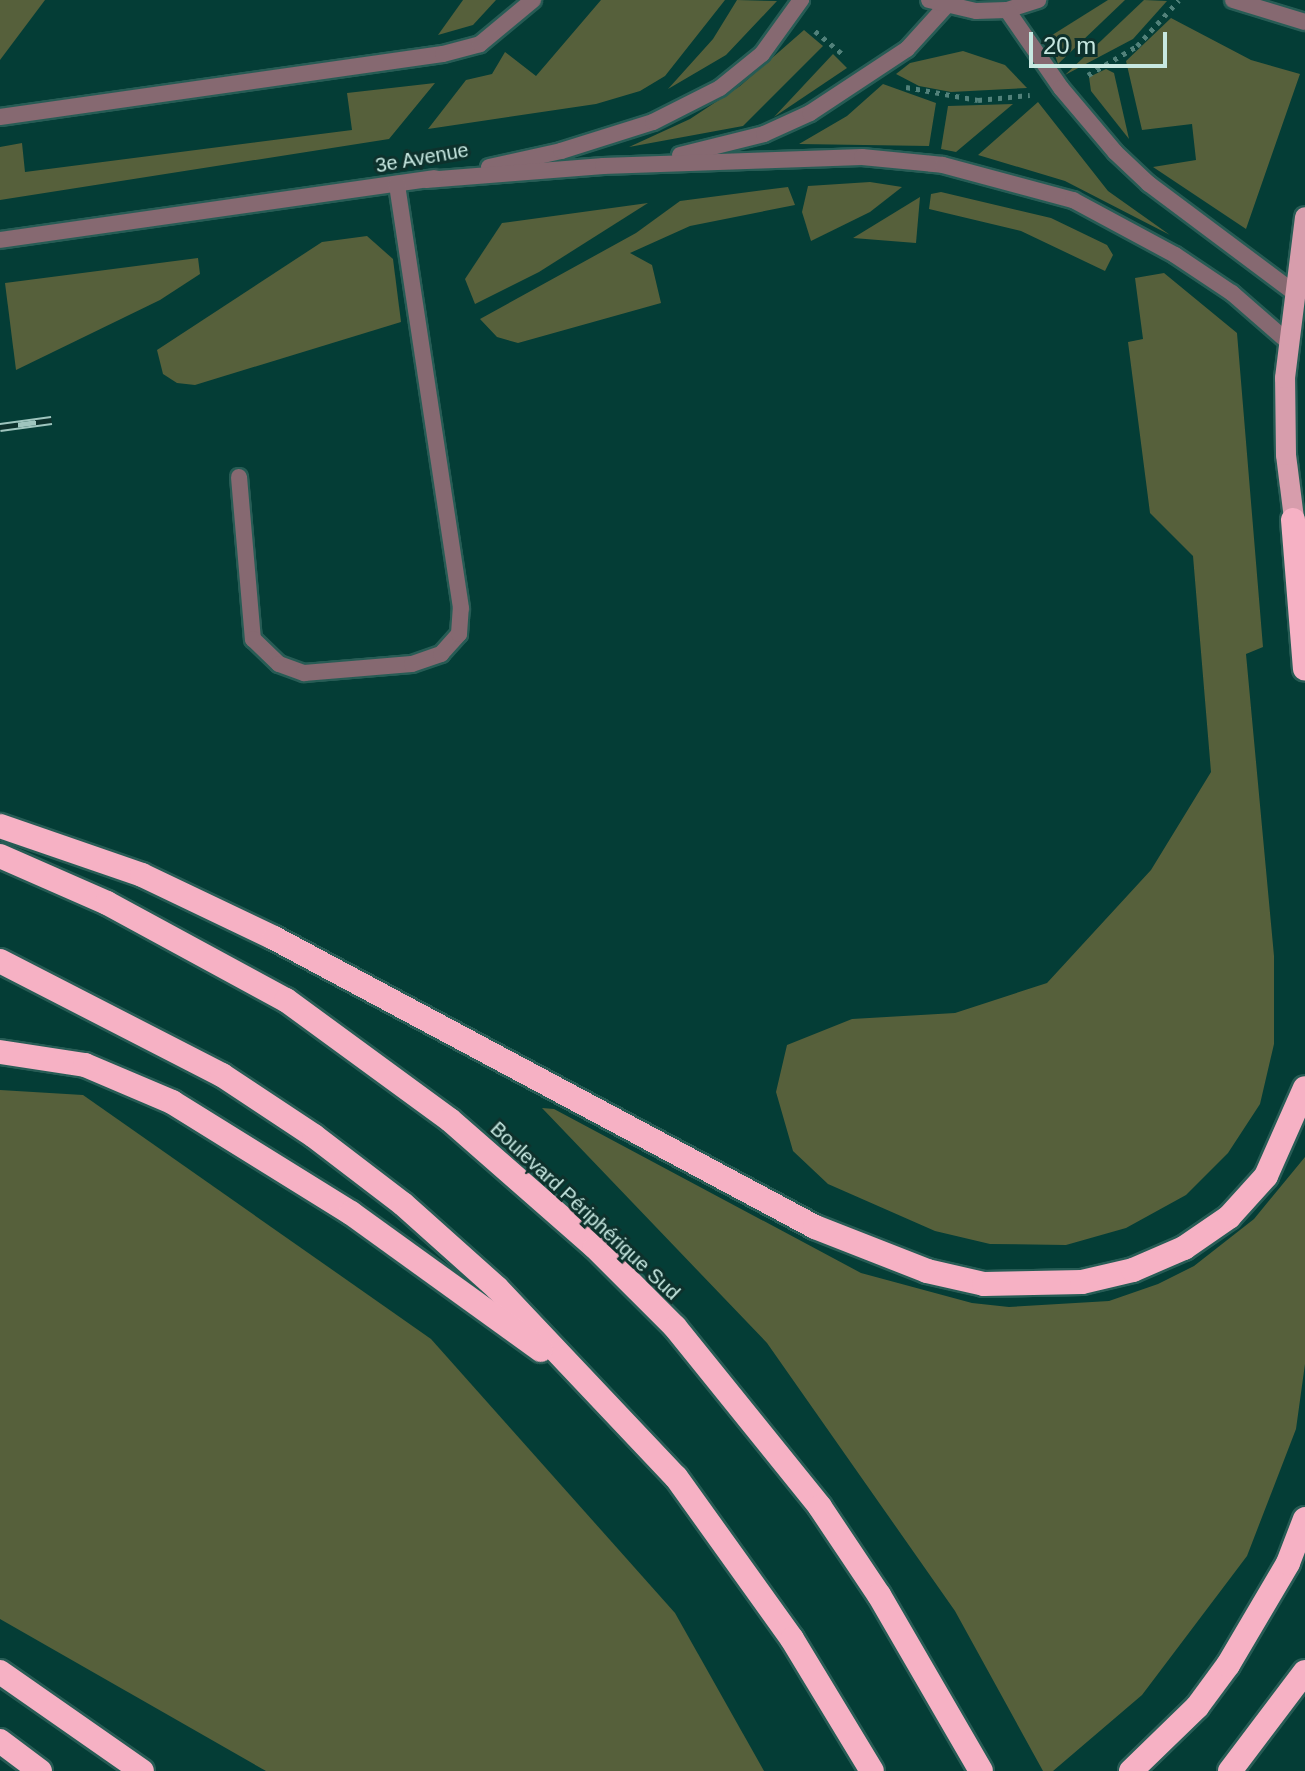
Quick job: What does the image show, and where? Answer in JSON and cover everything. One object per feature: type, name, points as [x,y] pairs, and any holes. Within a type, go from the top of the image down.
[{"type":"highway","points":[[1293,520],[1305,669]]},
{"type":"highway","points":[[0,826],[142,875],[274,938],[815,1227],[927,1271],[984,1284],[1082,1282],[1133,1270],[1184,1248],[1229,1217],[1266,1176],[1305,1088]]},
{"type":"highway","name":"Boulevard Périphérique Sud","points":[[0,856],[107,903],[286,1000],[450,1120],[561,1215],[675,1327],[820,1507],[879,1595],[981,1771]]},
{"type":"highway","points":[[0,961],[222,1075],[314,1136],[403,1204],[474,1267],[614,1406],[732,1551],[872,1771]]},
{"type":"highway","points":[[0,1052],[85,1065],[172,1102],[245,1143],[425,1266],[614,1406]]},
{"type":"highway","points":[[1131,1771],[1197,1707],[1255,1627],[1305,1519]]},
{"type":"highway","points":[[0,1672],[142,1771]]},
{"type":"highway","points":[[1230,1771],[1305,1672]]},
{"type":"highway","points":[[0,1741],[40,1771]]},
{"type":"main road","points":[[1305,217],[1287,341],[1285,419],[1293,520],[1305,567]]},
{"type":"street","points":[[0,117],[443,54],[480,44],[533,0]]},
{"type":"street","points":[[929,0],[946,6],[1007,10],[1038,0]]},
{"type":"street","points":[[1233,0],[1305,22]]},
{"type":"street","name":"3e Avenue","points":[[0,240],[426,180],[561,151],[653,122],[720,88],[762,54],[798,5]]},
{"type":"street","points":[[603,166],[704,151],[764,134],[810,113],[907,49],[946,6]]},
{"type":"street","points":[[1007,10],[1061,88],[1149,184],[1292,291]]},
{"type":"street","points":[[426,180],[603,166],[862,157],[943,165],[1073,200],[1175,255],[1232,293],[1287,341]]},
{"type":"street","points":[[239,477],[253,639],[279,664],[304,673],[412,664],[441,654],[459,634],[461,608],[397,184]]},
{"type":"path","points":[[798,5],[824,41],[872,72],[936,96],[978,100],[1061,88],[1137,46],[1179,0]]},
{"type":"green space","points":[[0,0],[45,0],[0,60]]},
{"type":"green space","points":[[463,0],[496,0],[473,25],[438,35]]},
{"type":"green space","points":[[601,0],[725,0],[665,76],[640,91],[596,104],[428,129],[466,80],[492,74],[505,52],[536,76]]},
{"type":"green space","points":[[737,0],[777,1],[726,55],[668,89],[713,39]]},
{"type":"green space","points":[[1108,0],[1125,0],[1058,64],[1049,37]]},
{"type":"green space","points":[[1144,0],[1167,1],[1133,39],[1065,75]]},
{"type":"green space","points":[[1171,18],[1251,60],[1300,74],[1246,229],[1153,167],[1196,160],[1192,124],[1142,130],[1126,61]]},
{"type":"green space","points":[[804,30],[823,46],[743,126],[629,147],[690,119],[740,86]]},
{"type":"green space","points":[[963,51],[1005,65],[1027,88],[951,92],[919,86],[896,74],[910,63]]},
{"type":"green space","points":[[833,54],[847,68],[774,117]]},
{"type":"green space","points":[[1106,69],[1114,73],[1129,139],[1091,91],[1089,77]]},
{"type":"green space","points":[[435,83],[389,139],[0,200],[0,147],[22,143],[25,172],[352,130],[347,93]]},
{"type":"green space","points":[[883,84],[936,103],[929,146],[799,144],[847,116]]},
{"type":"green space","points":[[1038,102],[1108,191],[1170,235],[1065,181],[978,155]]},
{"type":"green space","points":[[1013,104],[956,152],[941,149],[948,106]]},
{"type":"green space","points":[[870,182],[902,187],[870,212],[811,241],[802,212],[808,186]]},
{"type":"green space","points":[[788,187],[795,205],[690,226],[630,253],[652,265],[661,303],[518,343],[497,337],[480,319],[636,233],[680,201]]},
{"type":"green space","points":[[941,192],[1051,218],[1107,245],[1113,255],[1105,271],[1021,231],[929,209],[931,194]]},
{"type":"green space","points":[[920,197],[916,243],[853,238]]},
{"type":"green space","points":[[648,203],[539,272],[475,304],[465,279],[502,223]]},
{"type":"green space","points":[[367,236],[393,259],[401,322],[195,385],[177,383],[163,374],[157,350],[322,242]]},
{"type":"green space","points":[[198,258],[200,274],[160,300],[16,370],[5,283]]},
{"type":"green space","points":[[1164,273],[1237,333],[1263,647],[1246,654],[1274,956],[1274,1044],[1260,1104],[1228,1153],[1186,1195],[1126,1228],[1066,1245],[990,1244],[935,1231],[828,1184],[793,1151],[776,1092],[787,1045],[852,1019],[955,1013],[1047,983],[1151,870],[1211,772],[1193,556],[1150,513],[1128,342],[1143,339],[1135,278]]},
{"type":"green space","points":[[0,1090],[83,1095],[431,1339],[675,1613],[764,1771],[266,1771],[0,1619]]},
{"type":"green space","points":[[542,1108],[554,1109],[861,1273],[972,1303],[1009,1307],[1109,1301],[1158,1284],[1194,1266],[1254,1219],[1305,1157],[1305,1364],[1296,1429],[1247,1556],[1142,1695],[1053,1771],[1043,1771],[955,1611],[767,1343]]},
{"type":"railway","points":[[0,427],[52,420]]}]
